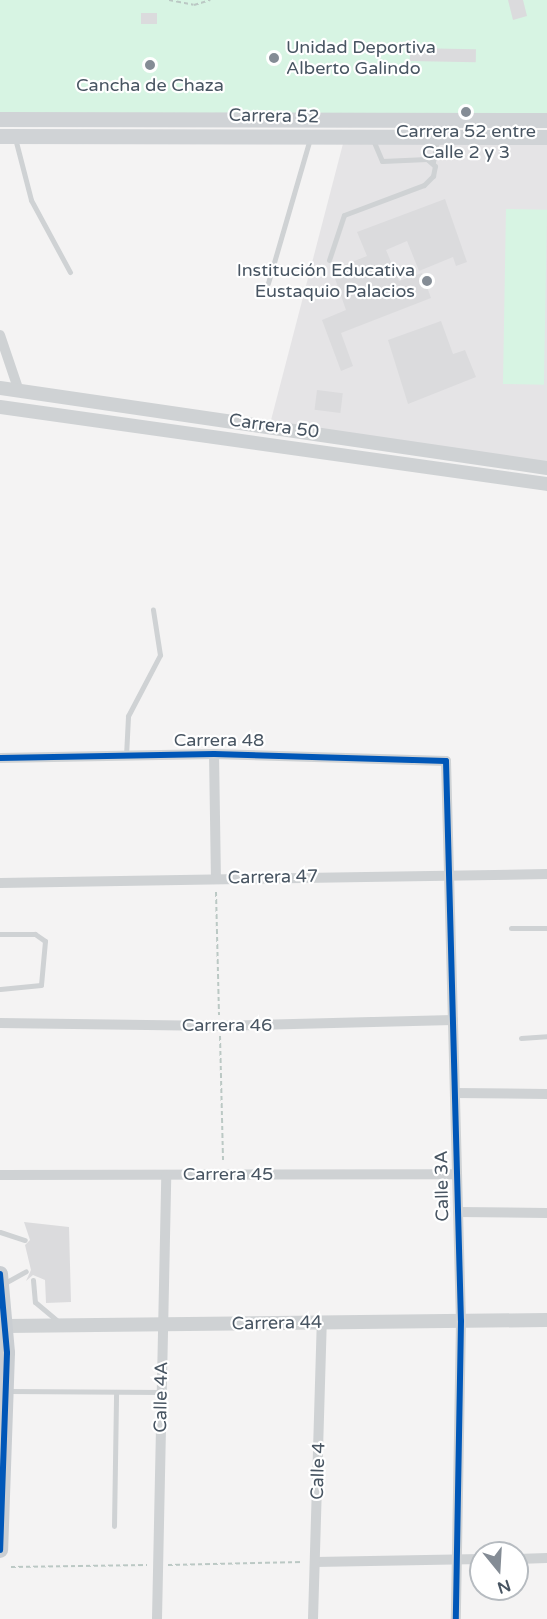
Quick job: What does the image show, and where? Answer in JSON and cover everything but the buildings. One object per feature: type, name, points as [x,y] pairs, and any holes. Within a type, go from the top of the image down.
[{"type":"main road","points":[[49,118],[49,136]]},
{"type":"main road","name":"Carrera 52","points":[[0,119],[547,120]]},
{"type":"main road","name":"Carrera 52","points":[[7,136],[547,137]]},
{"type":"main road","points":[[0,1550],[4,1391],[1,1279]]},
{"type":"street","points":[[0,335],[19,392]]},
{"type":"street","name":"Carrera 50","points":[[0,388],[547,468]]},
{"type":"street","name":"Carrera 50","points":[[0,407],[547,484]]},
{"type":"street","points":[[214,754],[216,879]]},
{"type":"street","name":"Carrera 48","points":[[0,758],[214,754],[438,758]]},
{"type":"street","name":"Calle 3A","points":[[438,758],[448,766],[461,1321],[456,1619]]},
{"type":"street","name":"Carrera 47","points":[[0,883],[450,873],[547,874]]},
{"type":"street","name":"Carrera 46","points":[[0,1023],[220,1026],[453,1020]]},
{"type":"street","points":[[455,1093],[547,1094]]},
{"type":"street","name":"Calle 4A","points":[[157,1619],[166,1174]]},
{"type":"street","name":"Carrera 45","points":[[0,1175],[457,1174]]},
{"type":"street","points":[[458,1212],[547,1213]]},
{"type":"street","name":"Carrera 44","points":[[2,1326],[547,1320]]},
{"type":"street","name":"Calle 4","points":[[313,1619],[322,1323]]},
{"type":"street","points":[[529,1559],[547,1558]]},
{"type":"street","points":[[315,1562],[469,1560]]},
{"type":"lane","points":[[7,136],[31,200],[70,272]]},
{"type":"lane","points":[[268,283],[311,136]]},
{"type":"lane","points":[[372,136],[382,161],[433,162]]},
{"type":"lane","points":[[329,260],[344,215],[424,185],[433,176],[438,137]]},
{"type":"lane","points":[[126,756],[128,716],[160,655],[153,610]]},
{"type":"lane","points":[[511,928],[547,928]]},
{"type":"lane","points":[[0,934],[35,934],[45,941],[41,985],[0,989]]},
{"type":"lane","points":[[522,1038],[547,1036]]},
{"type":"lane","points":[[0,1232],[25,1240]]},
{"type":"lane","points":[[1,1279],[26,1271]]},
{"type":"lane","points":[[33,1280],[35,1302],[63,1325]]},
{"type":"lane","points":[[4,1391],[162,1392]]},
{"type":"lane","points":[[114,1526],[116,1392]]},
{"type":"path","points":[[169,0],[194,5],[210,0]]},
{"type":"shaded area","name":"Institución Educativa Eustaquio Palacios","points":[[345,136],[547,137],[547,468],[270,424]]},
{"type":"green space","name":"Unidad Deportiva Alberto Galindo","points":[[0,0],[547,0],[547,119],[0,119]]},
{"type":"green space","points":[[506,209],[547,210],[544,385],[503,384]]},
{"type":"cycle path","points":[[0,758],[214,754],[446,761],[461,1321],[456,1619]]},
{"type":"cycle path","points":[[0,1274],[7,1353],[0,1550]]},
{"type":"place","name":"Unidad Deportiva Alberto Galindo","points":[[274,58]]},
{"type":"place","name":"Cancha de Chaza","points":[[150,65]]},
{"type":"place","name":"Carrera 52 entre Calle 2 y 3","points":[[466,112]]},
{"type":"place","name":"Institución Educativa Eustaquio Palacios","points":[[427,281]]}]
